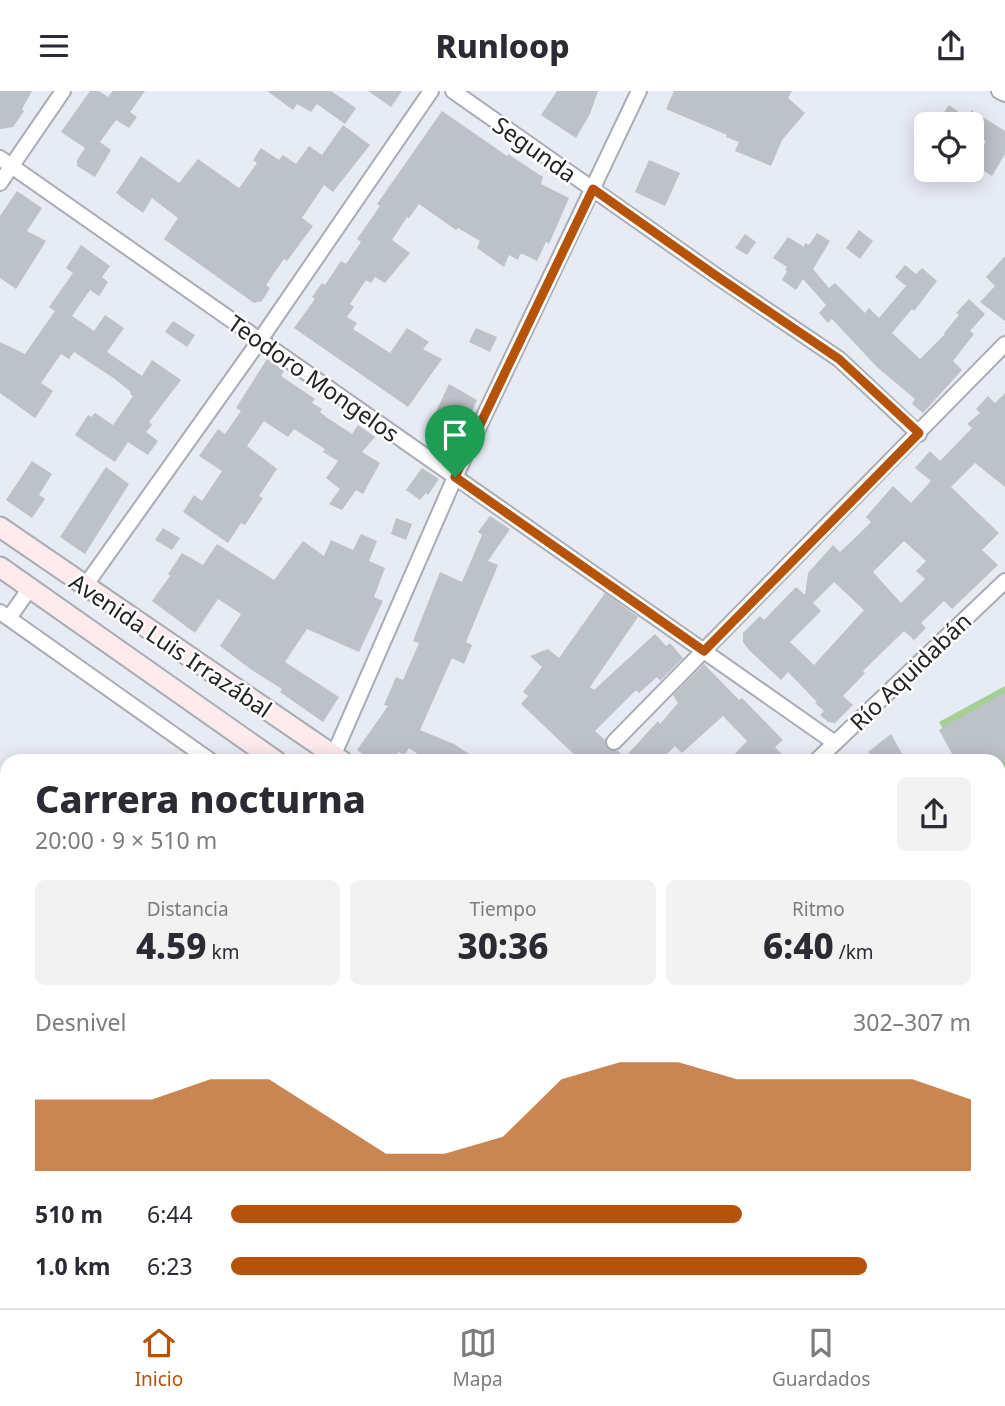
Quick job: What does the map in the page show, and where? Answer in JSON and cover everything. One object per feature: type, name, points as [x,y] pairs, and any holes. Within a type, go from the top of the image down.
[{"type":"main road","name":"Avenida Luis Irrazábal","points":[[0,527],[329,754]]},
{"type":"main road","name":"Avenida Luis Irrazábal","points":[[0,567],[266,754]]},
{"type":"street","points":[[0,183],[6,162],[63,91]]},
{"type":"street","points":[[85,586],[260,340],[431,91]]},
{"type":"street","name":"Segunda","points":[[453,91],[839,359],[919,433]]},
{"type":"street","points":[[338,754],[455,477],[639,91]]},
{"type":"street","points":[[999,91],[1005,94]]},
{"type":"street","name":"Teodoro Mongelos","points":[[6,162],[835,743]]},
{"type":"street","points":[[614,742],[1005,345]]},
{"type":"street","name":"Río Aquidabán","points":[[823,754],[1005,581]]},
{"type":"street","points":[[30,588],[5,615],[201,754]]},
{"type":"green space","points":[[1005,686],[1005,754],[957,754],[939,722]]},
{"type":"building","points":[[0,91],[32,91],[22,109],[24,111],[13,127],[0,129]]},
{"type":"building","points":[[90,91],[99,91],[108,97],[113,91],[145,91],[130,112],[137,117],[129,128],[116,120],[100,142],[111,150],[95,177],[77,166],[77,160],[85,148],[61,132]]},
{"type":"building","points":[[267,91],[331,91],[356,108],[345,124],[317,104],[311,112],[297,104],[293,110]]},
{"type":"building","points":[[368,91],[402,91],[391,107]]},
{"type":"building","points":[[557,91],[598,91],[590,114],[576,138],[541,115]]},
{"type":"building","points":[[674,91],[792,91],[788,98],[805,113],[782,140],[771,166],[735,151],[739,142],[726,137],[727,135],[666,109]]},
{"type":"building","points":[[949,105],[959,112],[944,112]]},
{"type":"building","points":[[442,111],[507,156],[508,154],[543,177],[541,184],[569,198],[549,244],[546,242],[537,261],[523,254],[520,254],[518,260],[509,255],[504,267],[477,248],[480,241],[458,228],[456,230],[419,204],[409,218],[407,217],[392,240],[410,253],[385,283],[375,277],[371,283],[366,280],[350,304],[354,307],[347,317],[357,323],[353,329],[390,353],[407,328],[429,342],[423,349],[442,359],[408,407],[294,328],[315,299],[312,297],[322,283],[325,285],[341,261],[346,264],[361,242],[357,239],[380,206],[377,204]]},
{"type":"building","points":[[984,118],[1005,131],[1005,154],[992,176],[984,171]]},
{"type":"building","points":[[343,125],[370,145],[333,192],[324,185],[302,218],[313,226],[287,261],[284,259],[266,285],[270,288],[262,301],[254,303],[164,239],[178,218],[152,198],[143,213],[116,193],[141,156],[179,183],[198,159],[239,188],[257,163],[253,160],[261,148],[279,160],[283,155],[296,164],[309,146],[322,155]]},
{"type":"building","points":[[649,160],[680,173],[665,206],[635,192]]},
{"type":"building","points":[[17,191],[42,208],[27,231],[46,241],[16,289],[0,278],[0,216]]},
{"type":"building","points":[[859,230],[873,241],[860,259],[846,248]]},
{"type":"building","points":[[817,233],[830,241],[813,269],[829,288],[835,283],[865,313],[869,308],[879,318],[906,286],[895,277],[905,265],[916,274],[922,268],[937,281],[914,311],[912,309],[892,333],[920,359],[945,334],[959,315],[956,313],[969,299],[985,314],[970,331],[974,334],[953,361],[962,370],[923,413],[912,404],[915,399],[877,367],[832,319],[828,323],[819,313],[826,305],[803,279],[796,290],[782,280],[787,267],[773,258],[788,237],[804,247],[805,243],[809,245]]},
{"type":"building","points":[[745,234],[756,242],[747,255],[735,248]]},
{"type":"building","points":[[81,245],[110,266],[102,277],[108,282],[99,296],[90,290],[72,316],[94,331],[105,315],[124,328],[107,352],[142,376],[152,360],[181,380],[149,422],[152,425],[146,432],[158,441],[148,455],[128,442],[115,462],[75,435],[88,415],[91,417],[95,413],[113,425],[133,396],[115,379],[74,352],[69,359],[61,354],[41,383],[53,391],[35,418],[0,393],[0,342],[25,354],[55,311],[49,307],[73,273],[66,268]]},
{"type":"building","points":[[1005,256],[1005,321],[980,302],[995,286],[986,277]]},
{"type":"building","points":[[173,321],[195,335],[187,347],[165,332]]},
{"type":"building","points":[[476,328],[497,337],[490,352],[469,342]]},
{"type":"building","points":[[267,359],[284,371],[281,376],[315,399],[312,403],[322,409],[320,412],[326,417],[352,434],[358,425],[375,437],[362,452],[380,463],[363,494],[356,490],[342,510],[329,504],[340,489],[326,478],[338,461],[294,429],[288,437],[264,421],[247,446],[277,469],[259,496],[263,498],[245,525],[241,523],[228,543],[183,512],[194,495],[202,501],[222,471],[199,456],[218,429],[225,434],[241,411],[236,408]]},
{"type":"building","points":[[449,384],[477,400],[462,433],[451,436],[431,422]]},
{"type":"building","points":[[1005,393],[1005,487],[975,463],[951,487],[999,533],[982,550],[998,565],[952,609],[944,601],[921,623],[926,628],[914,640],[904,631],[863,671],[865,673],[843,696],[853,705],[835,723],[828,722],[820,715],[824,711],[815,703],[817,702],[788,672],[781,680],[749,650],[743,642],[743,633],[760,616],[764,620],[796,587],[805,595],[808,573],[833,545],[840,552],[871,522],[866,517],[893,486],[911,503],[931,481],[915,468],[930,451],[940,461],[972,428],[967,424],[980,413],[976,409],[988,396],[995,403]],"holes":[[[904,541],[926,561],[916,571],[925,579],[901,603],[873,572]],[[834,582],[864,610],[814,665],[790,642],[821,611],[813,603]]]},
{"type":"building","points":[[32,461],[52,474],[39,495],[45,499],[32,518],[6,500]]},
{"type":"building","points":[[106,467],[129,484],[85,554],[60,537]]},
{"type":"building","points":[[422,468],[439,479],[428,495],[426,493],[420,500],[406,490]]},
{"type":"building","points":[[490,516],[510,529],[488,561],[498,565],[466,642],[472,645],[464,664],[452,658],[420,730],[454,744],[469,754],[418,754],[409,748],[405,754],[363,754],[357,750],[388,706],[384,705],[396,677],[403,680],[419,643],[413,641],[440,572],[462,582],[482,535],[478,532]]},
{"type":"building","points":[[396,518],[412,524],[406,540],[391,534]]},
{"type":"building","points":[[163,528],[180,538],[172,550],[155,540]]},
{"type":"building","points":[[361,534],[377,541],[369,561],[385,568],[374,597],[383,601],[359,652],[307,629],[285,662],[339,697],[323,722],[280,692],[282,689],[220,646],[241,614],[218,599],[195,633],[152,601],[182,553],[203,565],[217,544],[274,580],[303,541],[324,556],[331,540],[353,550]]},
{"type":"building","points":[[605,593],[638,617],[590,687],[594,690],[655,634],[666,646],[670,643],[683,658],[660,681],[657,677],[639,693],[636,690],[595,731],[605,740],[608,749],[622,754],[574,754],[521,704],[528,696],[523,692],[542,667],[530,656],[548,649],[559,658]]},
{"type":"building","points":[[704,664],[783,740],[775,747],[782,754],[735,754],[747,741],[723,716],[682,753],[675,746],[667,754],[628,754],[678,703],[673,695]]},
{"type":"building","points":[[1005,692],[1005,754],[952,754],[939,730]]},
{"type":"building","points":[[891,734],[902,754],[870,754],[868,752]]},
{"type":"route","points":[[593,189],[839,359],[919,433],[704,651],[455,477],[593,189]]}]
